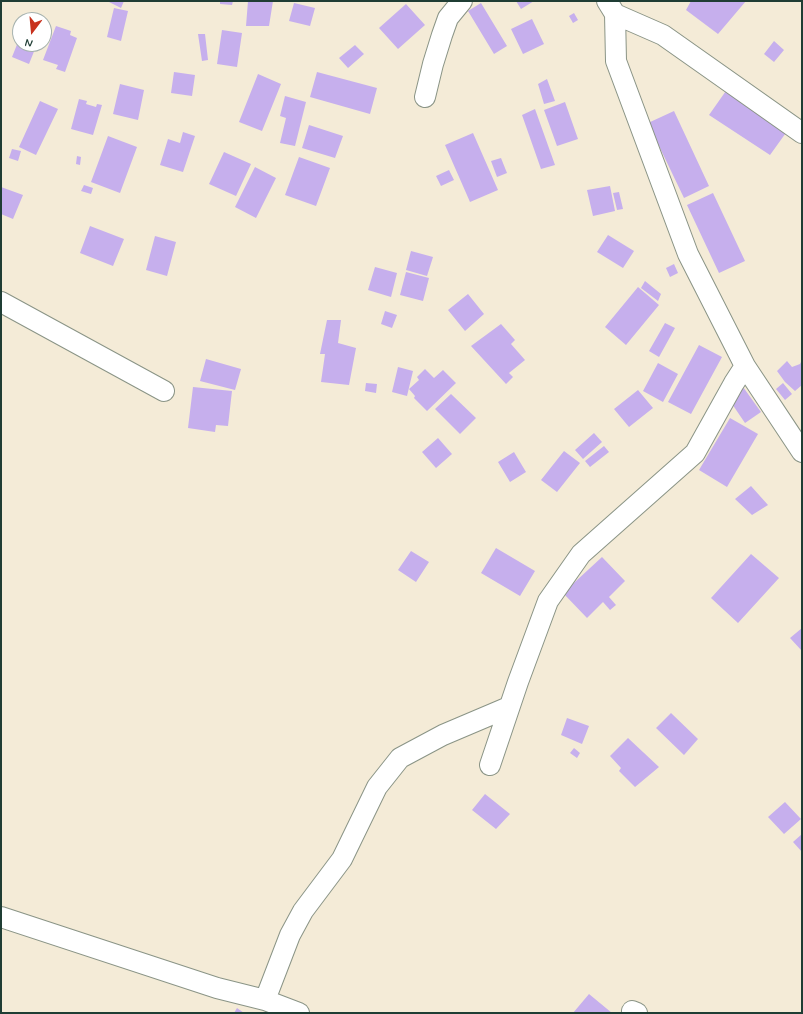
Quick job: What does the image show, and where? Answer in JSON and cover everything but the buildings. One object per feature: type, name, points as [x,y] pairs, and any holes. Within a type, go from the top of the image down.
[{"type":"street","points":[[424,97],[448,18],[462,1]]},
{"type":"street","points":[[611,7],[663,35],[802,133]]},
{"type":"street","points":[[611,7],[616,61],[688,254],[745,366],[802,452]]},
{"type":"street","points":[[1,302],[164,391]]},
{"type":"street","points":[[490,765],[509,707],[548,601],[581,554],[695,453],[745,366]]},
{"type":"street","points":[[265,1000],[290,934],[303,911],[342,859],[377,787],[400,758],[443,735],[509,707]]},
{"type":"street","points":[[1,917],[218,988],[265,1000],[298,1013]]}]
